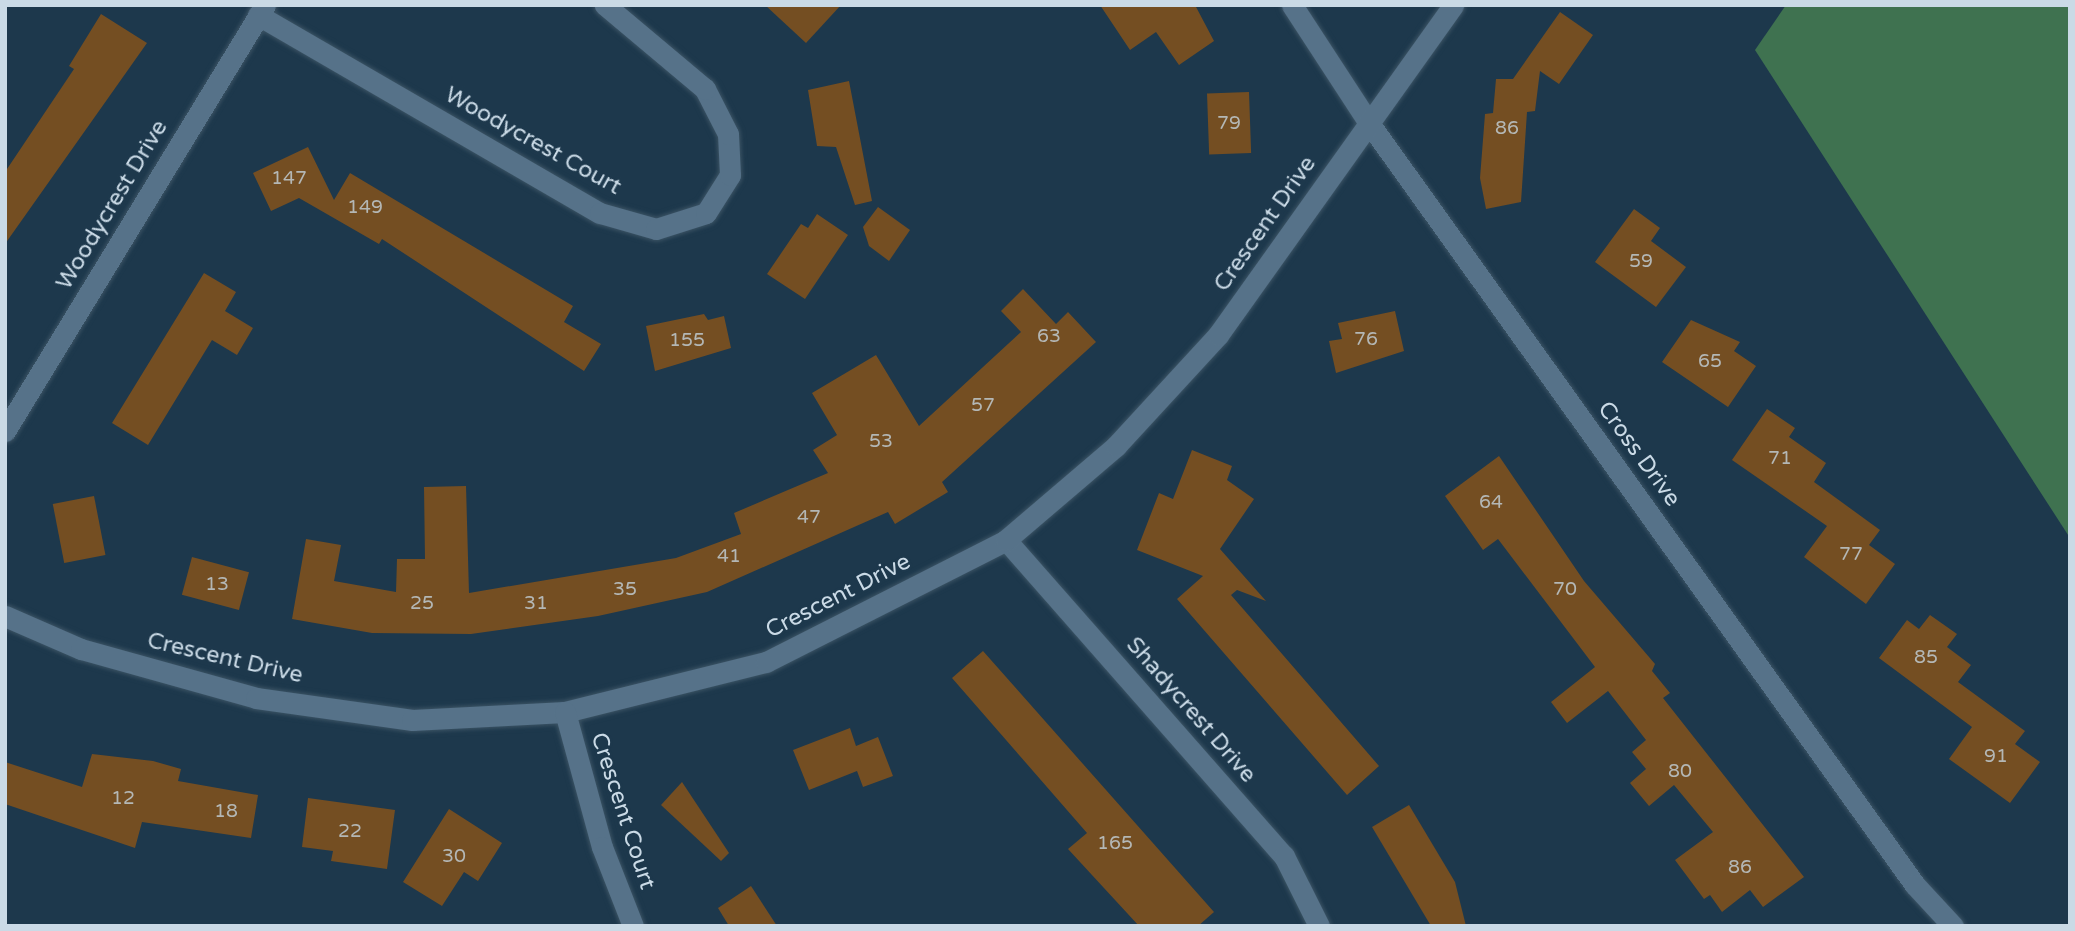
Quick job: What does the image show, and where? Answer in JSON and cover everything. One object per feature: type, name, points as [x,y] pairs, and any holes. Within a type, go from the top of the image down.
[{"type":"street","name":"Woodycrest Court","points":[[262,10],[600,213],[656,229],[706,213],[730,175],[728,134],[705,89],[606,5]]},
{"type":"street","name":"Cross Drive","points":[[1292,5],[1369,123],[1915,885],[1953,926]]},
{"type":"street","name":"Crescent Drive","points":[[5,616],[81,649],[256,698],[412,720],[565,712],[766,662],[1006,540],[1116,446],[1218,335],[1453,5]]},
{"type":"street","name":"Woodycrest Drive","points":[[5,431],[262,10]]},
{"type":"street","name":"Shadycrest Drive","points":[[1006,540],[1284,856],[1319,926]]},
{"type":"street","name":"Crescent Court","points":[[565,712],[603,847],[633,926]]},
{"type":"green space","points":[[1786,5],[2070,5],[2070,538],[1755,50]]},
{"type":"building","points":[[765,5],[841,5],[806,43]]},
{"type":"building","points":[[1100,5],[1195,5],[1214,41],[1179,65],[1156,32],[1130,50]]},
{"type":"building","points":[[1560,12],[1593,35],[1559,84],[1540,71],[1535,111],[1527,112],[1521,202],[1486,209],[1480,178],[1485,114],[1493,113],[1496,79],[1513,79]]},
{"type":"building","points":[[101,14],[147,43],[5,244],[5,172],[74,69],[69,66]]},
{"type":"building","points":[[849,81],[872,201],[855,205],[836,147],[817,146],[808,90]]},
{"type":"building","points":[[1249,92],[1251,153],[1209,154],[1207,93]]},
{"type":"building","points":[[308,147],[334,200],[350,173],[573,306],[564,322],[601,344],[584,371],[382,239],[379,244],[299,198],[271,211],[253,173]]},
{"type":"building","points":[[878,207],[910,230],[889,261],[869,246],[863,227]]},
{"type":"building","points":[[1634,209],[1660,228],[1651,241],[1686,267],[1656,307],[1595,262]]},
{"type":"building","points":[[817,214],[848,235],[805,299],[767,274],[801,224],[808,228]]},
{"type":"building","points":[[204,273],[236,292],[225,311],[253,328],[237,355],[212,340],[148,445],[112,423]]},
{"type":"building","points":[[1023,289],[1056,324],[1068,312],[1096,342],[942,482],[948,492],[895,524],[888,512],[707,592],[598,616],[471,634],[372,633],[292,619],[306,539],[341,545],[334,581],[396,592],[397,559],[425,559],[424,487],[466,486],[469,593],[676,558],[741,534],[734,513],[828,473],[813,450],[837,435],[812,393],[876,355],[919,426],[1021,332],[1001,311]]},
{"type":"building","points":[[1395,311],[1404,351],[1336,373],[1329,341],[1342,339],[1338,323]]},
{"type":"building","points":[[704,314],[708,320],[724,316],[731,348],[655,371],[646,326]]},
{"type":"building","points":[[1691,320],[1740,342],[1734,351],[1756,366],[1728,407],[1662,362]]},
{"type":"building","points":[[1767,409],[1795,428],[1789,437],[1826,463],[1814,482],[1880,530],[1869,545],[1895,564],[1866,604],[1804,557],[1827,526],[1732,460]]},
{"type":"building","points":[[1192,450],[1232,466],[1227,480],[1254,499],[1220,549],[1266,601],[1237,590],[1231,595],[1379,766],[1347,795],[1177,599],[1203,576],[1137,550],[1159,493],[1173,499]]},
{"type":"building","points":[[1499,456],[1584,581],[1655,664],[1652,671],[1670,693],[1663,698],[1804,877],[1763,907],[1750,890],[1722,912],[1710,895],[1704,899],[1675,860],[1713,832],[1674,785],[1649,806],[1630,783],[1646,769],[1632,752],[1646,740],[1608,691],[1567,723],[1551,702],[1595,667],[1498,539],[1483,550],[1445,496]]},
{"type":"building","points":[[94,496],[105,555],[64,563],[53,504]]},
{"type":"building","points":[[192,557],[249,572],[239,610],[182,595]]},
{"type":"building","points":[[1930,615],[1957,634],[1947,647],[1971,665],[1958,682],[2025,731],[2015,744],[2040,762],[2010,803],[1949,759],[1972,727],[1879,658],[1907,620],[1919,629]]},
{"type":"building","points":[[983,651],[1214,912],[1198,926],[1139,926],[1068,849],[1087,833],[952,678]]},
{"type":"building","points":[[850,728],[856,746],[878,737],[893,776],[863,787],[857,771],[809,790],[793,750]]},
{"type":"building","points":[[92,754],[153,761],[181,769],[178,781],[258,795],[251,838],[142,822],[135,848],[5,804],[5,762],[82,787]]},
{"type":"building","points":[[682,782],[729,853],[721,861],[661,805]]},
{"type":"building","points":[[308,798],[395,810],[387,869],[331,861],[333,851],[302,847]]},
{"type":"building","points":[[1409,805],[1455,882],[1466,926],[1431,926],[1372,827]]},
{"type":"building","points":[[449,809],[502,843],[478,881],[464,872],[442,906],[403,882]]},
{"type":"building","points":[[751,886],[777,926],[729,926],[718,908]]}]
